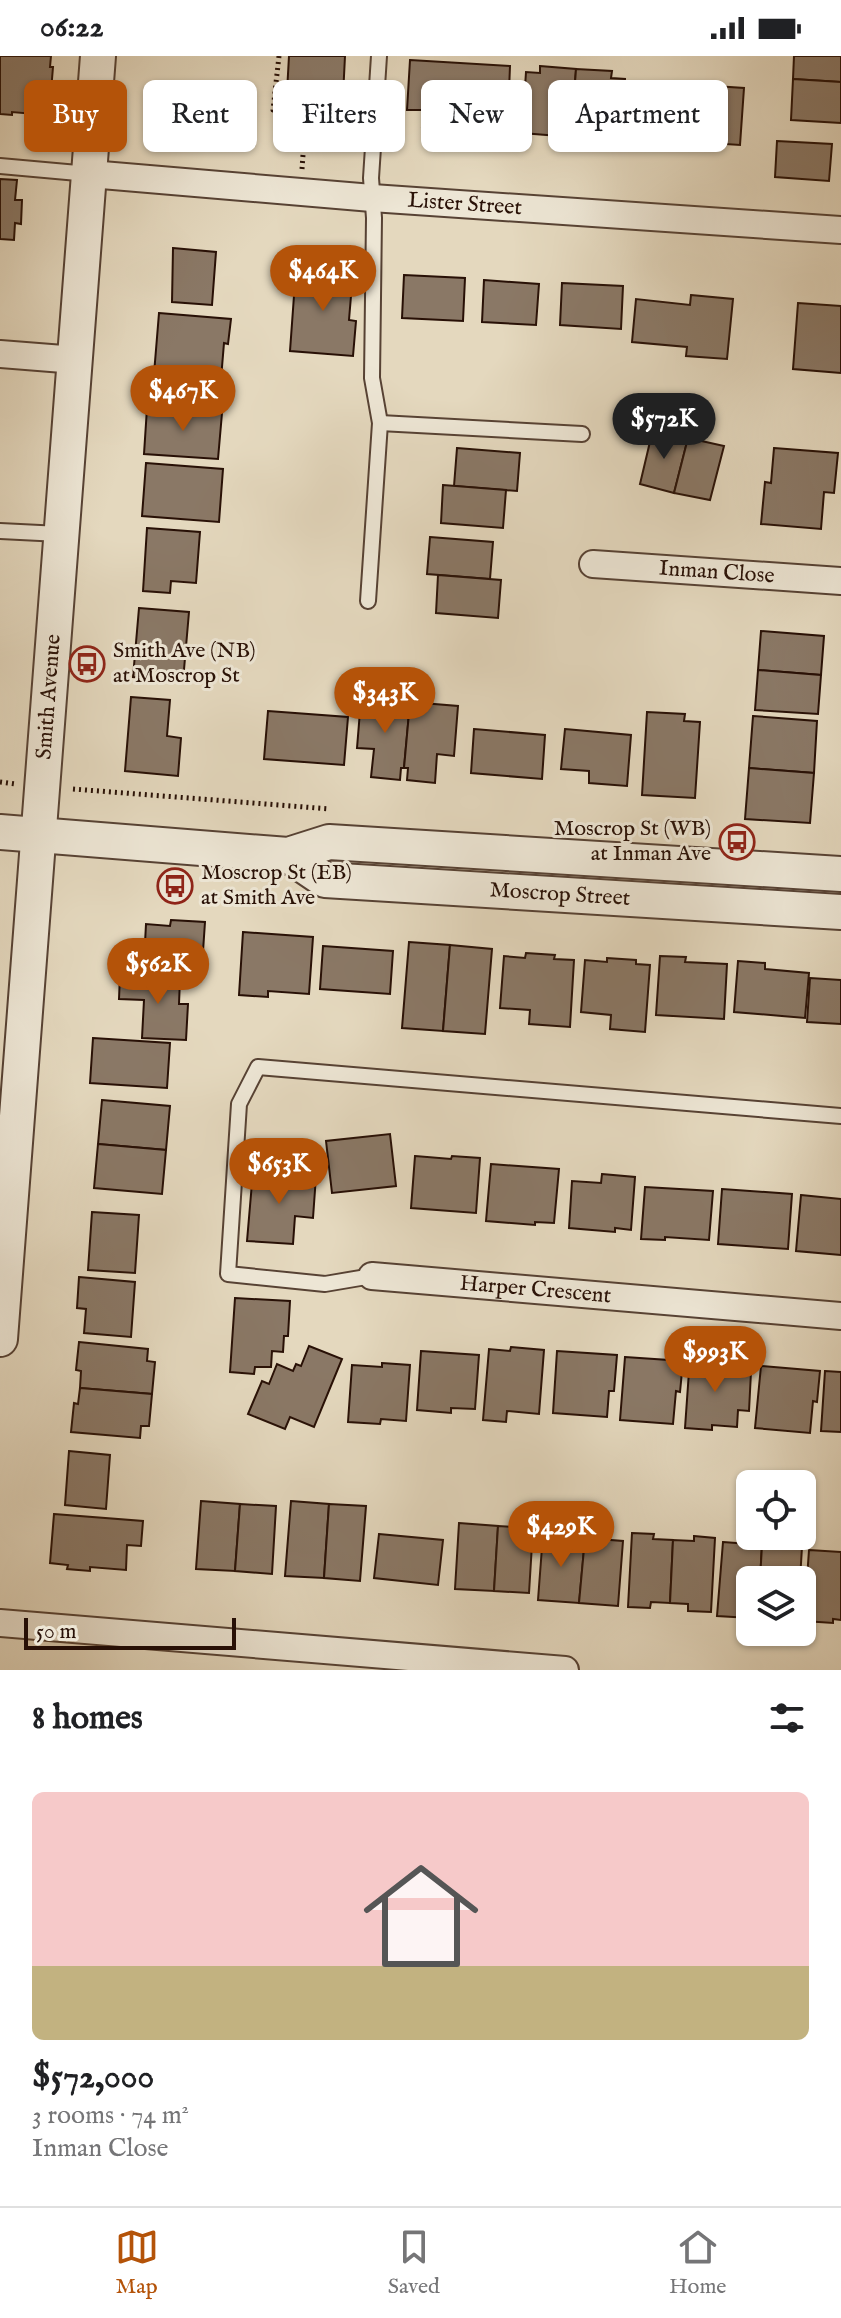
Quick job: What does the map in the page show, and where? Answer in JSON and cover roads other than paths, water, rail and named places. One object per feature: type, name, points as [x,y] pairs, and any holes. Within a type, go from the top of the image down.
[{"type":"street","name":"Smith Avenue","points":[[0,1339],[98,56]]},
{"type":"street","name":"Lister Street","points":[[90,174],[372,198],[841,230]]},
{"type":"street","points":[[0,354],[76,360]]},
{"type":"street","name":"Inman Close","points":[[593,564],[841,581]]},
{"type":"street","name":"Moscrop Street","points":[[0,832],[288,855],[329,842],[841,874]]},
{"type":"street","name":"Moscrop Street","points":[[288,855],[325,880],[841,912]]},
{"type":"street","name":"Harper Crescent","points":[[372,1276],[841,1316]]},
{"type":"street","points":[[0,1623],[354,1662],[565,1670]]},
{"type":"lane","points":[[368,601],[380,423],[372,378],[372,198],[379,56]]},
{"type":"lane","points":[[0,166],[90,174]]},
{"type":"lane","points":[[380,423],[582,434]]},
{"type":"lane","points":[[0,531],[60,534]]},
{"type":"lane","points":[[372,1276],[325,1284],[228,1274],[239,1104],[258,1067],[841,1116]]},
{"type":"place","name":"Smith Ave (NB) at Moscrop St","points":[[87,664]]},
{"type":"place","name":"Moscrop St (WB) at Inman Ave","points":[[737,842]]},
{"type":"place","name":"Moscrop St (EB) at Smith Ave","points":[[175,886]]}]
